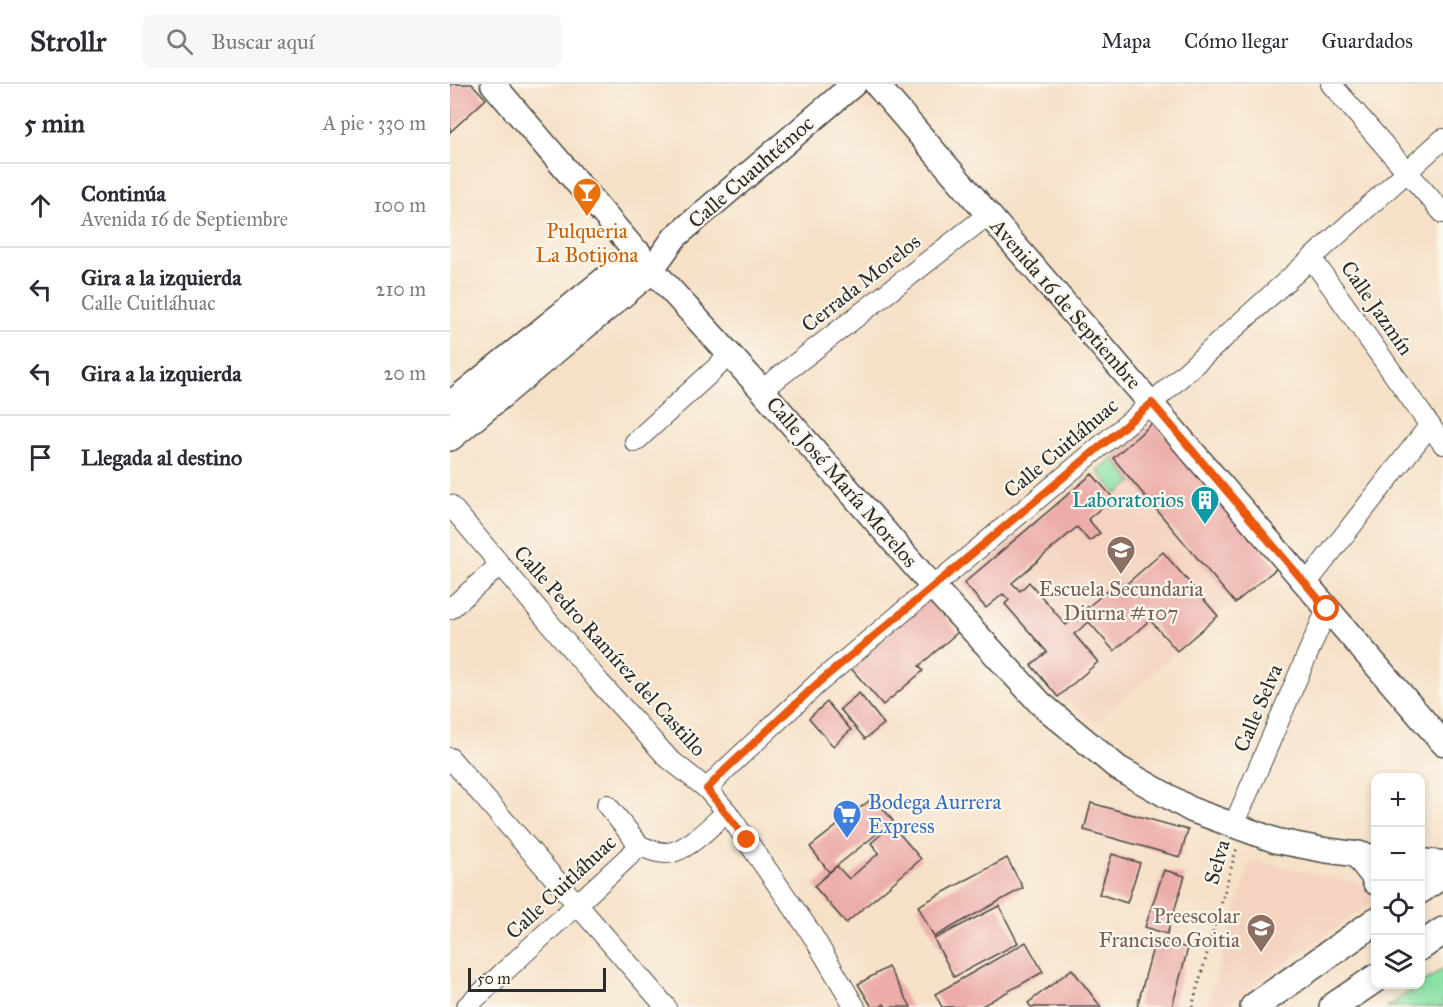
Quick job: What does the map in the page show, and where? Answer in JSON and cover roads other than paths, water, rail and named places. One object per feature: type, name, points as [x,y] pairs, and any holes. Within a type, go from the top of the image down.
[{"type":"main road","points":[[450,406],[645,261]]},
{"type":"main road","points":[[450,436],[645,261]]},
{"type":"main road","points":[[1425,887],[1443,874]]},
{"type":"main road","points":[[1254,1007],[1371,925]]},
{"type":"main road","points":[[1425,944],[1443,931]]},
{"type":"main road","points":[[1333,1007],[1371,981]]},
{"type":"street","name":"Calle José María Morelos","points":[[493,84],[645,261],[762,390],[933,587],[1041,704],[1118,768],[1192,810],[1277,841],[1366,856]]},
{"type":"street","name":"Calle Cuauhtémoc","points":[[645,261],[854,84]]},
{"type":"street","name":"Avenida 16 de Septiembre","points":[[876,84],[1443,743]]},
{"type":"street","points":[[1331,84],[1443,213]]},
{"type":"street","name":"Calle Cuitláhuac","points":[[707,789],[818,683],[1152,403],[1443,139]]},
{"type":"street","name":"Cerrada Morelos","points":[[762,390],[989,214]]},
{"type":"street","name":"Calle Jazmín","points":[[1312,259],[1443,444]]},
{"type":"street","points":[[635,441],[730,355]]},
{"type":"street","points":[[1306,584],[1430,425]]},
{"type":"street","name":"Calle Pedro Ramírez del Castillo","points":[[450,505],[600,683],[668,758],[707,789],[726,812],[811,933],[855,1007]]},
{"type":"street","points":[[450,609],[500,565]]},
{"type":"street","name":"Calle Selva","points":[[1237,828],[1327,609]]},
{"type":"street","points":[[450,758],[666,1007]]},
{"type":"street","points":[[607,805],[640,846]]},
{"type":"street","name":"Calle Cuitláhuac","points":[[466,1007],[640,846],[655,852],[672,853],[690,843],[726,812]]},
{"type":"street","points":[[1425,861],[1443,863]]},
{"type":"place","name":"Pulqueria La Botijona","points":[[587,218]]},
{"type":"place","name":"Laboratorios","points":[[1205,526]]},
{"type":"place","name":"Escuela Secundaria Diurna #107","points":[[1121,576]]},
{"type":"place","name":"Bodega Aurrera Express","points":[[847,840]]},
{"type":"place","name":"Preescolar Francisco Goitia","points":[[1261,954]]}]
